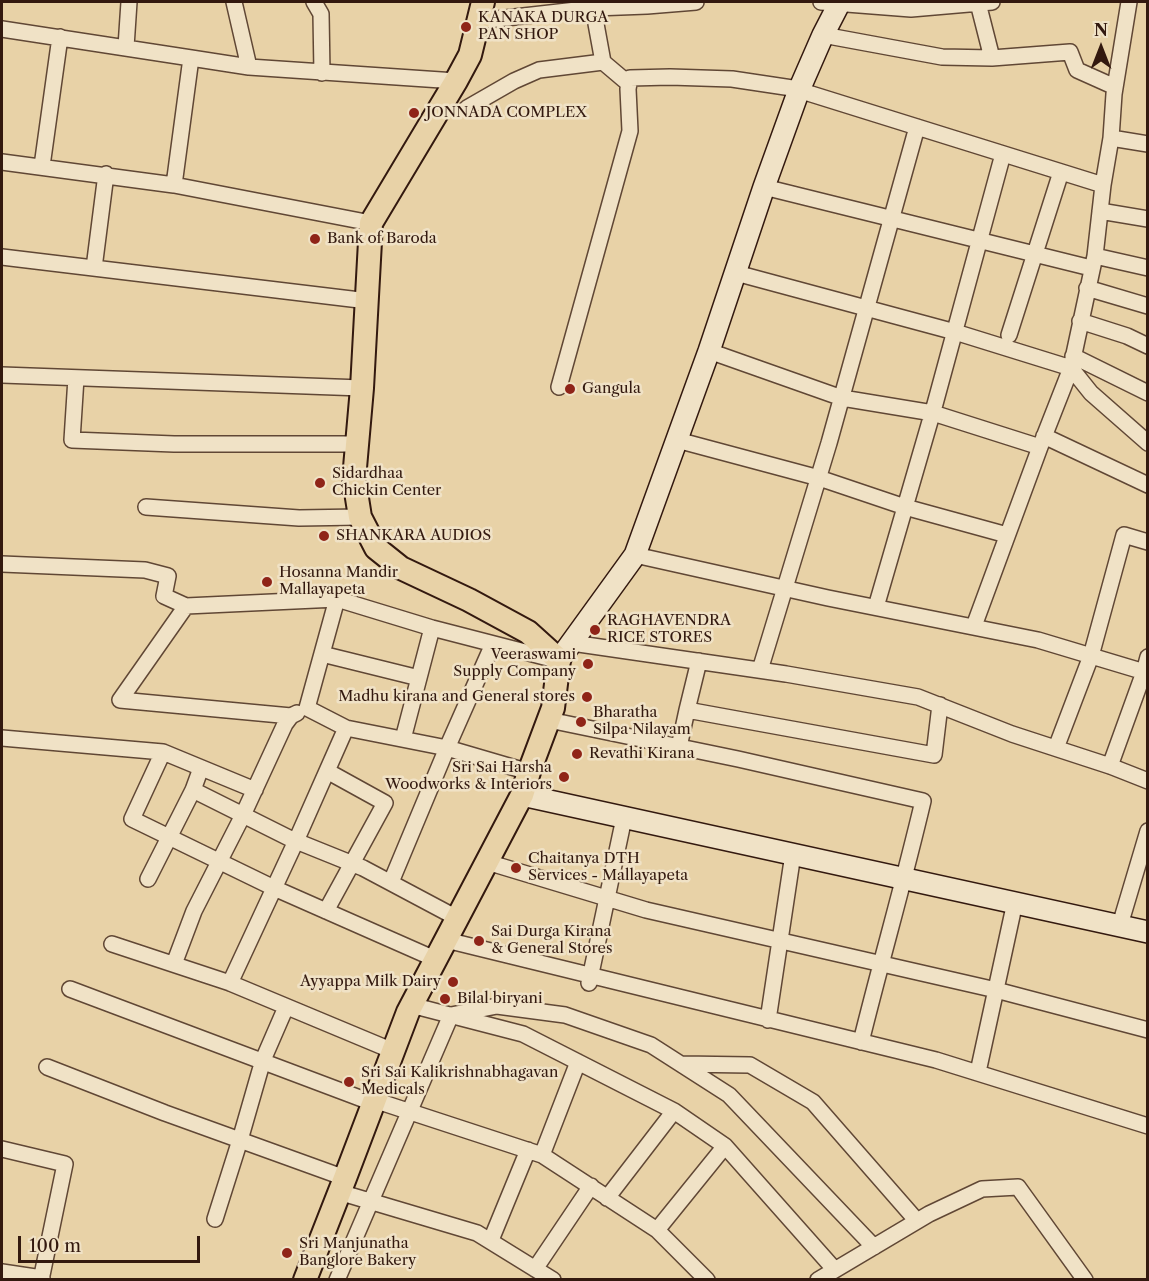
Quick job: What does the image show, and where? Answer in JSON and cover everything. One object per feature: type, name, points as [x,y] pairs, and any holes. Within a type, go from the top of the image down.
[{"type":"main road","points":[[305,1280],[411,1005],[522,795],[553,708],[566,652],[635,555],[709,351],[764,187],[799,90],[823,35],[833,2]]},
{"type":"main road","points":[[481,11],[470,55],[371,223],[368,301],[354,478],[360,517],[376,548],[401,568],[469,600],[566,652]]},
{"type":"main road","points":[[522,795],[1148,932]]},
{"type":"street","points":[[126,47],[129,2]]},
{"type":"street","points":[[234,2],[249,67]]},
{"type":"street","points":[[314,2],[321,14],[322,73]]},
{"type":"street","points":[[481,11],[696,2]]},
{"type":"street","points":[[833,2],[911,9],[985,2],[992,58]]},
{"type":"street","points":[[974,626],[1072,362],[1093,262],[1111,138],[1115,87],[1129,2]]},
{"type":"street","points":[[593,5],[603,62],[629,84]]},
{"type":"street","points":[[2,29],[249,67],[456,81]]},
{"type":"street","points":[[823,35],[942,57],[992,58],[1070,52],[1077,70],[1115,87]]},
{"type":"street","points":[[42,166],[60,37]]},
{"type":"street","points":[[174,185],[191,58]]},
{"type":"street","points":[[467,108],[514,81],[539,70],[603,62]]},
{"type":"street","points":[[559,387],[630,131],[630,78],[732,79],[799,90],[1103,185]]},
{"type":"street","points":[[760,670],[819,478],[917,127]]},
{"type":"street","points":[[1111,138],[1148,144]]},
{"type":"street","points":[[876,607],[933,413],[1003,154]]},
{"type":"street","points":[[2,162],[106,174],[174,185],[371,223]]},
{"type":"street","points":[[1009,335],[1061,172]]},
{"type":"street","points":[[94,268],[106,174]]},
{"type":"street","points":[[764,187],[1035,254],[1148,268]]},
{"type":"street","points":[[1100,211],[1148,219]]},
{"type":"street","points":[[2,257],[368,301]]},
{"type":"street","points":[[736,273],[1072,362],[1148,393]]},
{"type":"street","points":[[1087,288],[1148,306]]},
{"type":"street","points":[[1080,321],[1127,336],[1148,346]]},
{"type":"street","points":[[709,351],[842,398],[933,413],[1042,441],[1148,485]]},
{"type":"street","points":[[1072,362],[1091,393],[1148,443]]},
{"type":"street","points":[[2,375],[362,388]]},
{"type":"street","points":[[76,378],[72,441],[174,444],[357,444]]},
{"type":"street","points":[[677,441],[819,478],[905,507],[1007,535]]},
{"type":"street","points":[[146,507],[299,518],[360,517]]},
{"type":"street","points":[[1056,748],[1091,656],[1124,535],[1148,542]]},
{"type":"street","points":[[635,555],[1038,640],[1091,656],[1146,667],[1110,766]]},
{"type":"street","points":[[2,564],[145,570],[168,576],[164,596],[186,606],[337,598],[432,628],[493,644],[566,652],[699,661],[918,697],[1012,734],[1148,781]]},
{"type":"street","points":[[174,964],[194,911],[243,815],[285,724],[291,716],[307,708],[337,598]]},
{"type":"street","points":[[186,606],[120,700],[291,716]]},
{"type":"street","points":[[403,739],[432,628]]},
{"type":"street","points":[[391,882],[493,644]]},
{"type":"street","points":[[322,654],[419,678]]},
{"type":"street","points":[[679,747],[699,661]]},
{"type":"street","points":[[687,710],[934,755],[940,705]]},
{"type":"street","points":[[307,708],[346,728],[447,748],[529,772]]},
{"type":"street","points":[[549,720],[923,801],[861,1042]]},
{"type":"street","points":[[230,983],[346,728]]},
{"type":"street","points":[[2,738],[163,752],[255,790]]},
{"type":"street","points":[[163,752],[132,819],[326,911],[440,950],[590,979],[861,1042],[978,1072],[1148,1126]]},
{"type":"street","points":[[148,879],[193,790],[201,768]]},
{"type":"street","points":[[326,911],[385,803],[327,771]]},
{"type":"street","points":[[193,790],[296,841],[353,863],[457,918]]},
{"type":"street","points":[[590,979],[624,818]]},
{"type":"street","points":[[1120,925],[1148,831]]},
{"type":"street","points":[[768,1020],[794,854]]},
{"type":"street","points":[[487,862],[646,910],[996,990],[1148,1030]]},
{"type":"street","points":[[978,1072],[1014,902]]},
{"type":"street","points":[[112,944],[230,983],[393,1051]]},
{"type":"street","points":[[70,989],[374,1101],[535,1153],[591,1186],[657,1230],[707,1280]]},
{"type":"street","points":[[411,1005],[523,1034],[674,1111],[724,1146],[835,1270]]},
{"type":"street","points":[[215,1219],[263,1060],[286,1006]]},
{"type":"street","points":[[451,1015],[498,1006],[565,1015],[651,1045],[729,1095],[874,1247]]},
{"type":"street","points":[[337,1280],[451,1015]]},
{"type":"street","points":[[491,1240],[578,1062]]},
{"type":"street","points":[[680,1064],[750,1065],[813,1102],[917,1221]]},
{"type":"street","points":[[47,1067],[240,1140],[342,1185],[372,1202],[477,1233],[553,1280]]},
{"type":"street","points":[[607,1198],[674,1111]]},
{"type":"street","points":[[657,1230],[724,1146]]},
{"type":"street","points":[[2,1149],[66,1164],[42,1279],[2,1272]]},
{"type":"street","points":[[535,1269],[591,1186]]},
{"type":"street","points":[[818,1280],[917,1221],[982,1189],[1018,1187],[1085,1280]]},
{"type":"place","name":"KANAKA DURGA PAN SHOP","points":[[466,27]]},
{"type":"place","name":"JONNADA COMPLEX","points":[[414,113]]},
{"type":"place","name":"Bank of Baroda","points":[[315,239]]},
{"type":"place","name":"Gangula","points":[[570,389]]},
{"type":"place","name":"Sidardhaa Chickin Center","points":[[320,483]]},
{"type":"place","name":"SHANKARA AUDIOS","points":[[324,536]]},
{"type":"place","name":"Hosanna Mandir Mallayapeta","points":[[267,582]]},
{"type":"place","name":"RAGHAVENDRA RICE STORES","points":[[595,630]]},
{"type":"place","name":"Veeraswami Supply Company","points":[[588,664]]},
{"type":"place","name":"Madhu kirana and General stores","points":[[587,697]]},
{"type":"place","name":"Bharatha Silpa Nilayam","points":[[581,722]]},
{"type":"place","name":"Revathi Kirana","points":[[577,754]]},
{"type":"place","name":"Sri Sai Harsha Woodworks & Interiors","points":[[564,777]]},
{"type":"place","name":"Chaitanya DTH Services - Mallayapeta","points":[[516,868]]},
{"type":"place","name":"Sai Durga Kirana & General Stores","points":[[479,941]]},
{"type":"place","name":"Ayyappa Milk Dairy","points":[[453,982]]},
{"type":"place","name":"Bilal biryani","points":[[445,999]]},
{"type":"place","name":"Sri Sai Kalikrishnabhagavan Medicals","points":[[349,1082]]},
{"type":"place","name":"Sri Manjunatha Banglore Bakery","points":[[287,1253]]}]
